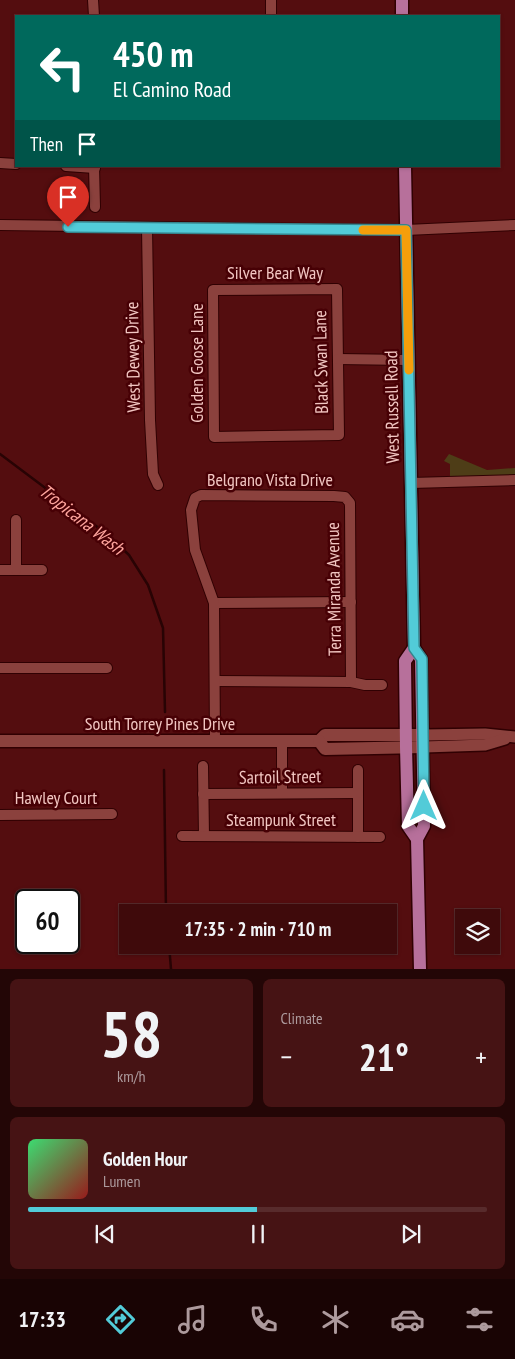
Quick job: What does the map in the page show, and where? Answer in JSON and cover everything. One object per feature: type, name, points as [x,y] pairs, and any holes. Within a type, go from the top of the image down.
[{"type":"main road","points":[[402,0],[402,15]]},
{"type":"main road","name":"West Russell Road","points":[[405,167],[414,648],[422,659],[424,741],[424,826],[417,839],[420,969]]},
{"type":"main road","name":"West Russell Road","points":[[414,648],[405,661],[406,741],[408,826],[417,839]]},
{"type":"main road","name":"South Torrey Pines Drive","points":[[0,741],[319,741],[325,735],[424,741]]},
{"type":"street","points":[[93,0],[94,15]]},
{"type":"street","points":[[271,0],[271,15]]},
{"type":"street","points":[[0,163],[15,164]]},
{"type":"street","points":[[94,167],[95,207]]},
{"type":"street","points":[[0,225],[406,230],[515,225]]},
{"type":"street","name":"West Dewey Drive","points":[[147,228],[150,420],[153,474],[158,485]]},
{"type":"street","name":"Silver Bear Way","points":[[213,290],[337,289]]},
{"type":"street","name":"Black Swan Lane","points":[[337,289],[338,435]]},
{"type":"street","name":"Golden Goose Lane","points":[[213,290],[214,437],[338,435]]},
{"type":"street","points":[[338,359],[408,360]]},
{"type":"street","points":[[411,483],[515,480]]},
{"type":"street","name":"Belgrano Vista Drive","points":[[214,603],[195,550],[191,510],[195,498],[201,495],[344,497]]},
{"type":"street","name":"Terra Miranda Avenue","points":[[344,497],[350,503],[352,682]]},
{"type":"street","points":[[16,520],[16,570]]},
{"type":"street","points":[[0,570],[42,570]]},
{"type":"street","points":[[215,741],[214,603],[351,602]]},
{"type":"street","points":[[0,668],[107,668]]},
{"type":"street","points":[[214,681],[352,682],[364,685],[382,685]]},
{"type":"street","name":"South Torrey Pines Drive","points":[[424,741],[485,745],[513,737]]},
{"type":"street","points":[[282,741],[282,793]]},
{"type":"street","points":[[203,766],[204,836]]},
{"type":"street","points":[[358,770],[358,837]]},
{"type":"street","name":"Sartoil Street","points":[[203,794],[358,793]]},
{"type":"street","name":"Hawley Court","points":[[0,815],[112,814]]},
{"type":"street","name":"Steampunk Street","points":[[182,836],[380,837]]},
{"type":"shaded area","points":[[449,454],[487,470],[515,468],[515,475],[450,477],[450,464],[444,461]]},
{"type":"waterway","name":"Tropicana Wash","points":[[0,454],[108,535],[129,555],[148,585],[163,628],[165,712]]},
{"type":"waterway","name":"Tropicana Wash","points":[[164,770],[166,904]]},
{"type":"waterway","name":"Tropicana Wash","points":[[170,954],[171,969]]},
{"type":"slow traffic","points":[[363,230],[406,230],[409,370]]},
{"type":"route","points":[[68,227],[406,230],[414,648],[422,659],[424,806]]}]
